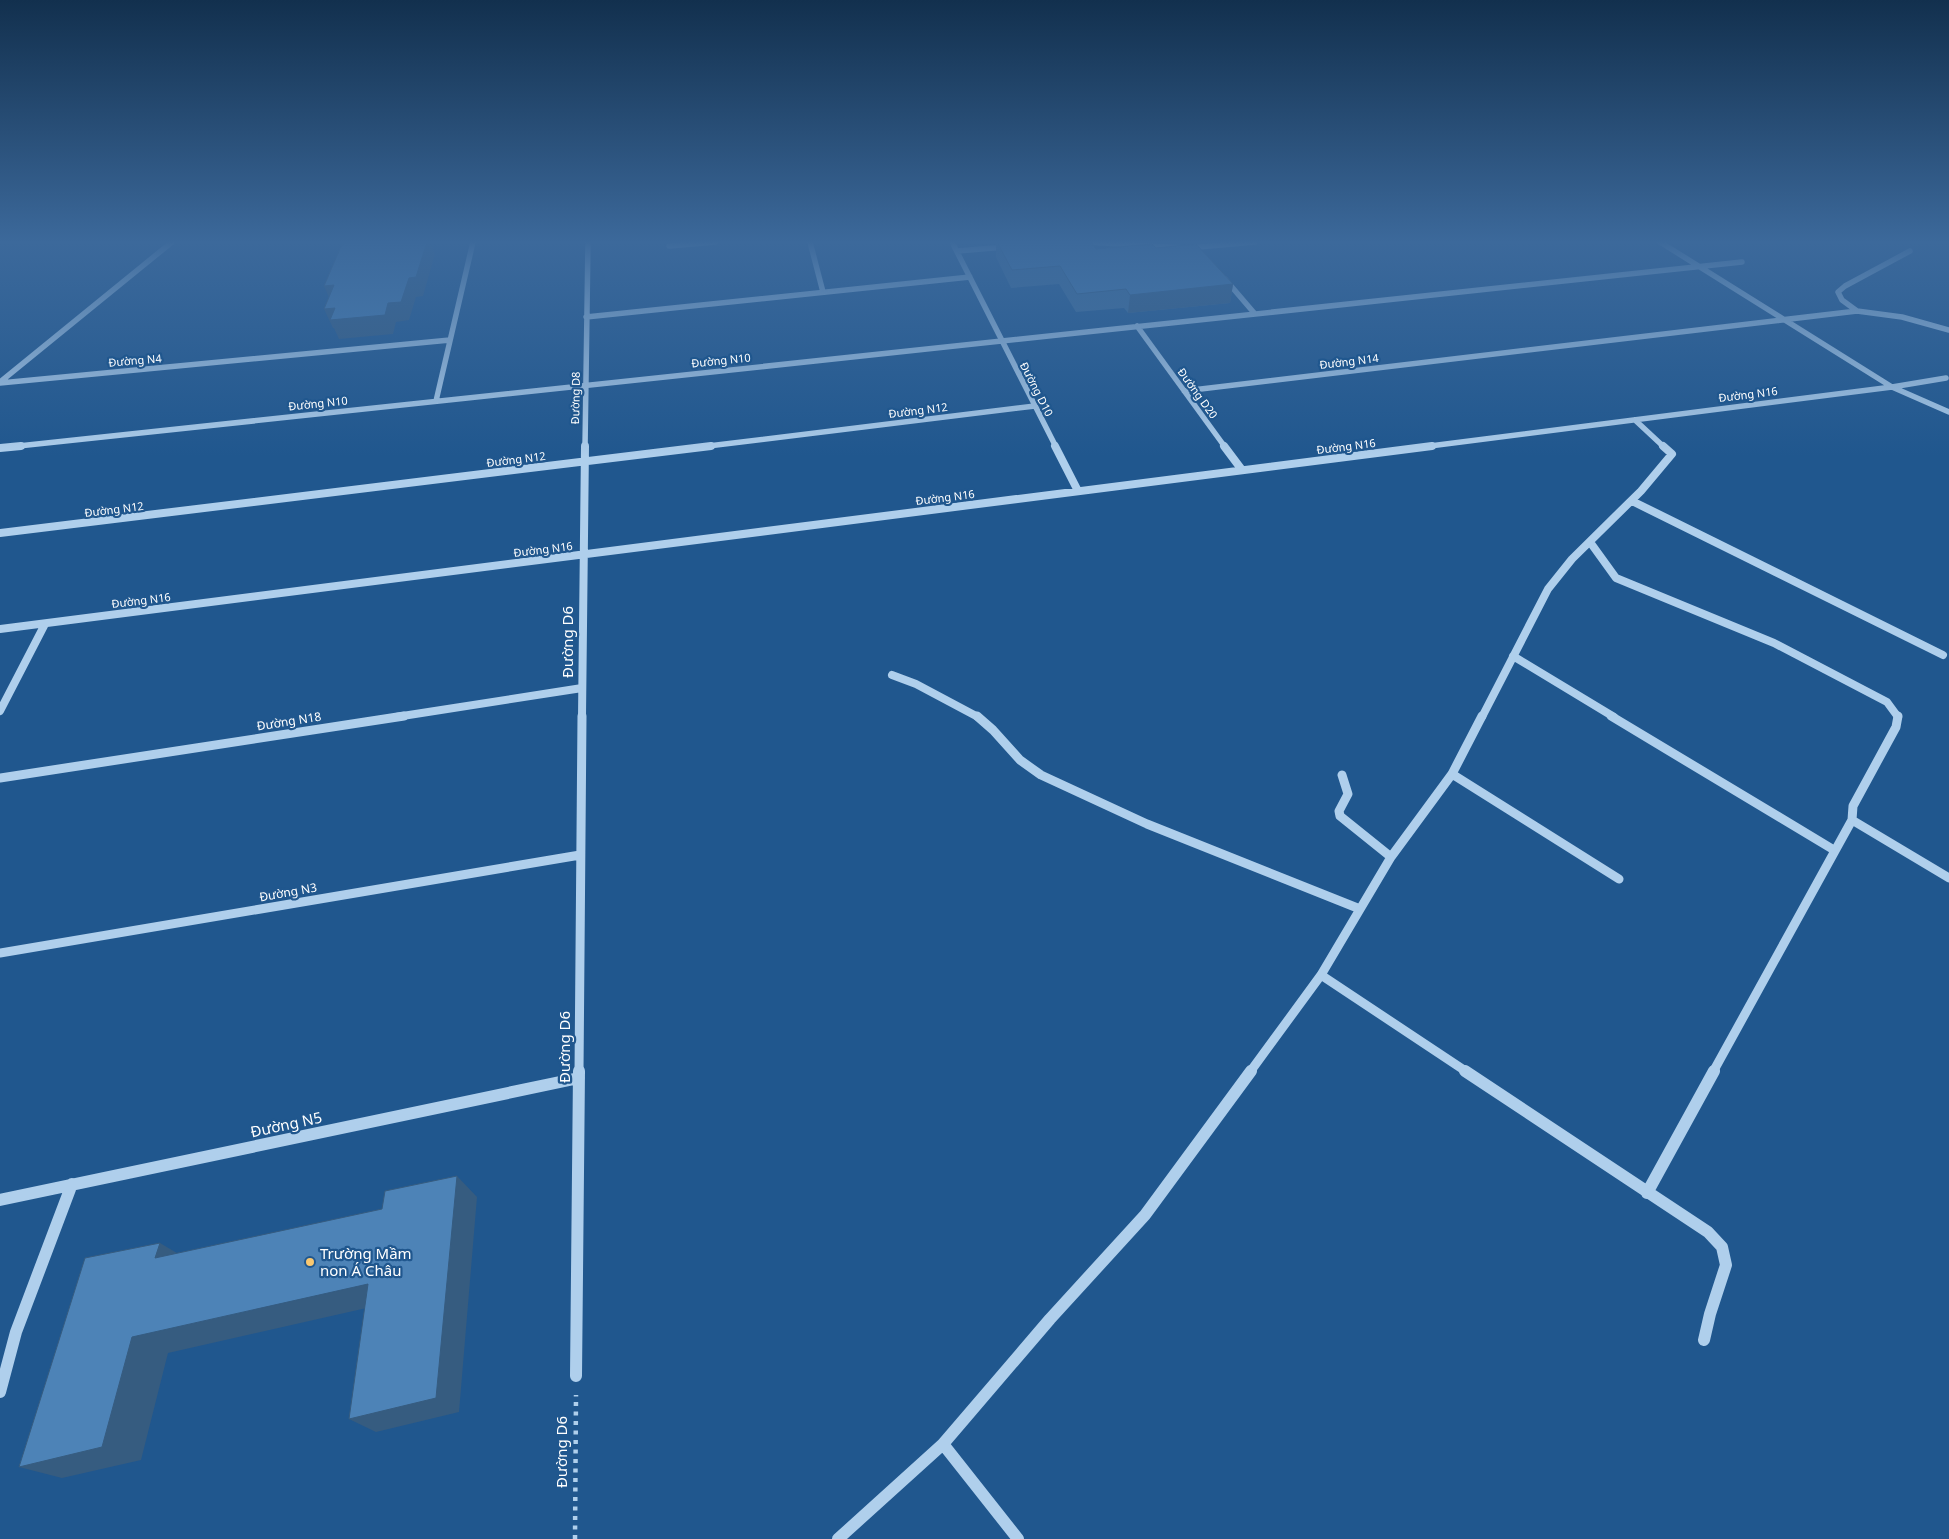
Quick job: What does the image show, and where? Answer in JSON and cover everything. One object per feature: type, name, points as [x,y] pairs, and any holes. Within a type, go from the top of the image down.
[{"type":"street","points":[[0,383],[84,314]]},
{"type":"street","points":[[436,401],[456,314]]},
{"type":"street","name":"Đường D8","points":[[583,555],[586,314]]},
{"type":"street","points":[[586,317],[616,314]]},
{"type":"street","name":"Đường D10","points":[[989,314],[1078,492]]},
{"type":"street","name":"Đường N10","points":[[0,448],[1255,314]]},
{"type":"street","points":[[1776,314],[1892,387],[1949,412]]},
{"type":"street","name":"Đường N14","points":[[1184,391],[1831,314]]},
{"type":"street","name":"Đường N14","points":[[1878,314],[1902,317],[1949,330]]},
{"type":"street","name":"Đường D20","points":[[1137,326],[1242,470]]},
{"type":"street","name":"Đường N4","points":[[0,383],[450,340]]},
{"type":"street","name":"Đường N16","points":[[0,629],[1078,492],[1892,387],[1946,378]]},
{"type":"street","name":"Đường N12","points":[[0,533],[1035,406]]},
{"type":"street","points":[[838,1539],[943,1444],[1050,1319],[1146,1215],[1321,975],[1391,857],[1452,774],[1529,625],[1537,604],[1562,568],[1632,501],[1672,454],[1636,420]]},
{"type":"street","points":[[1632,501],[1943,655]]},
{"type":"street","points":[[1590,542],[1616,578],[1774,643],[1887,702],[1898,715],[1896,727],[1853,806],[1852,820],[1647,1193]]},
{"type":"street","name":"Đường D6","points":[[576,1376],[583,555]]},
{"type":"street","points":[[0,711],[45,624]]},
{"type":"street","points":[[1513,656],[1834,850]]},
{"type":"street","points":[[892,675],[916,684],[975,714],[1020,760],[1041,775],[1147,824],[1360,909]]},
{"type":"street","name":"Đường N18","points":[[0,778],[582,688]]},
{"type":"street","points":[[1452,774],[1619,879]]},
{"type":"street","points":[[1342,775],[1348,789],[1348,796],[1339,811],[1340,816],[1391,857]]},
{"type":"street","points":[[1852,820],[1949,878]]},
{"type":"street","name":"Đường N3","points":[[0,953],[580,855]]},
{"type":"street","points":[[1321,975],[1708,1232],[1722,1247],[1726,1265],[1704,1340]]},
{"type":"street","name":"Đường N5","points":[[0,1200],[579,1078]]},
{"type":"street","points":[[0,1392],[16,1332],[72,1184]]},
{"type":"street","points":[[943,1444],[1018,1539]]},
{"type":"path","name":"Đường D6","points":[[575,1539],[576,1376]]},
{"type":"building","points":[[333,314],[385,314],[385,315],[330,320]]},
{"type":"building","points":[[457,1176],[436,1398],[349,1419],[368,1284],[132,1337],[102,1447],[19,1467],[85,1258],[160,1243],[155,1258],[382,1209],[385,1191]]},
{"type":"place","name":"Trường Mầm non Á Châu","points":[[310,1262]]}]
